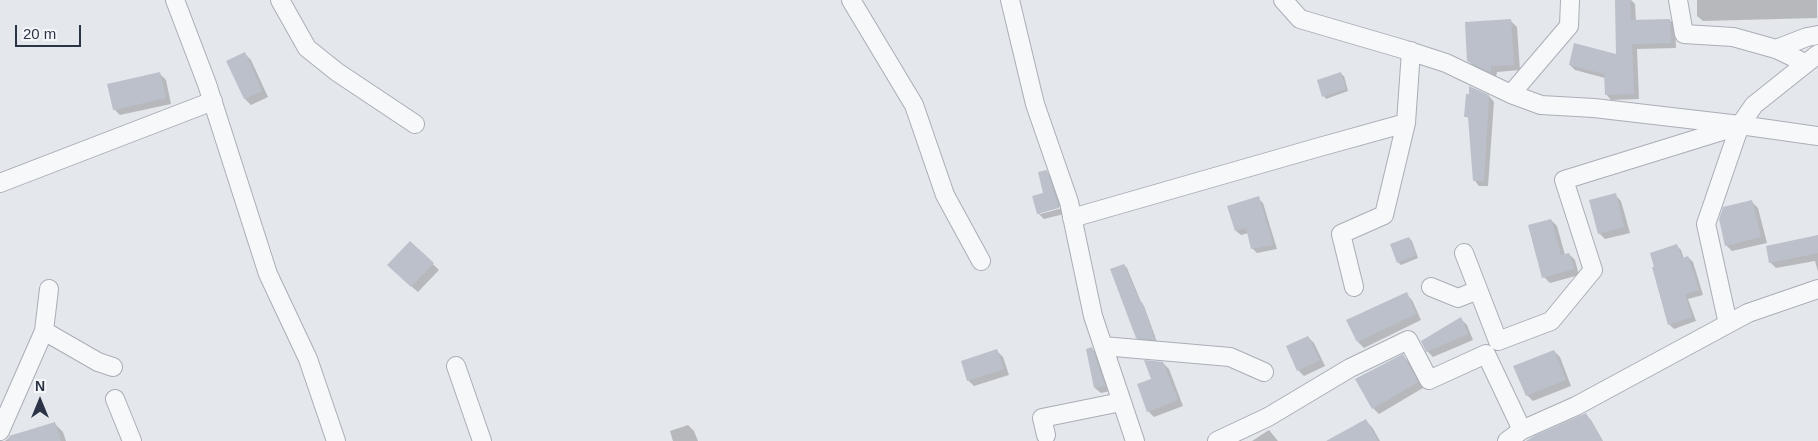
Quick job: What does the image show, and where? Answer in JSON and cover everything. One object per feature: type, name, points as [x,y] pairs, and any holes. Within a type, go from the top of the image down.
[{"type":"street","points":[[175,0],[213,102],[268,274],[308,359],[336,441]]},
{"type":"street","points":[[280,0],[306,48],[337,72],[416,124]]},
{"type":"street","points":[[851,0],[914,105],[945,195],[981,261]]},
{"type":"street","points":[[1010,0],[1035,104],[1069,202],[1093,316],[1134,441]]},
{"type":"street","points":[[1282,0],[1300,19],[1446,63],[1510,94],[1541,106],[1594,108],[1818,136]]},
{"type":"street","points":[[1510,94],[1569,26],[1570,0]]},
{"type":"street","points":[[1678,0],[1684,34],[1733,37],[1811,59]]},
{"type":"street","points":[[1776,49],[1807,37],[1818,35]]},
{"type":"street","points":[[1354,287],[1341,234],[1384,215],[1406,123],[1411,51]]},
{"type":"street","points":[[1728,324],[1706,224],[1740,125],[1754,105],[1811,59]]},
{"type":"street","points":[[0,183],[213,102]]},
{"type":"street","points":[[1072,218],[1406,123]]},
{"type":"street","points":[[1217,441],[1268,417],[1350,368],[1408,340],[1428,380],[1486,354],[1498,341],[1551,322],[1593,270],[1564,180],[1740,125]]},
{"type":"street","points":[[1464,253],[1498,341]]},
{"type":"street","points":[[1431,287],[1458,298],[1478,290]]},
{"type":"street","points":[[0,431],[44,331],[49,289]]},
{"type":"street","points":[[1507,441],[1522,430],[1576,406],[1748,313],[1801,293],[1818,289]]},
{"type":"street","points":[[44,331],[98,362],[114,367]]},
{"type":"street","points":[[1103,346],[1230,357],[1264,372]]},
{"type":"street","points":[[1486,354],[1522,430]]},
{"type":"street","points":[[456,366],[482,441]]},
{"type":"street","points":[[114,399],[132,441]]},
{"type":"street","points":[[1046,435],[1042,418],[1121,402]]},
{"type":"building","points":[[1615,0],[1630,0],[1631,20],[1670,19],[1671,43],[1632,44],[1634,94],[1605,95],[1604,74],[1569,65],[1574,43],[1616,54]]},
{"type":"building","points":[[1511,19],[1514,65],[1491,66],[1491,73],[1467,61],[1465,22]]},
{"type":"building","points":[[245,52],[262,91],[244,99],[226,61]]},
{"type":"building","points":[[160,72],[166,98],[113,110],[107,84]]},
{"type":"building","points":[[1341,72],[1346,89],[1322,97],[1317,80]]},
{"type":"building","points":[[1469,86],[1489,95],[1484,181],[1473,181],[1468,117],[1464,117],[1466,94],[1469,94]]},
{"type":"building","points":[[1047,170],[1059,208],[1037,214],[1032,196],[1043,193],[1038,172]]},
{"type":"building","points":[[1616,193],[1624,227],[1598,234],[1589,200]]},
{"type":"building","points":[[1259,196],[1273,245],[1251,249],[1246,228],[1235,231],[1227,206]]},
{"type":"building","points":[[1752,200],[1761,237],[1725,246],[1719,219],[1723,207]]},
{"type":"building","points":[[1551,219],[1561,255],[1569,253],[1574,269],[1542,278],[1528,225]]},
{"type":"building","points":[[1818,235],[1818,253],[1769,263],[1766,246]]},
{"type":"building","points":[[1409,237],[1416,255],[1397,263],[1390,244]]},
{"type":"building","points":[[410,241],[434,263],[411,287],[387,265]]},
{"type":"building","points":[[1677,244],[1682,258],[1688,256],[1699,290],[1685,294],[1692,317],[1668,325],[1650,253]]},
{"type":"building","points":[[1124,264],[1140,302],[1142,302],[1155,340],[1136,338],[1110,269]]},
{"type":"building","points":[[1407,292],[1416,314],[1357,342],[1346,320]]},
{"type":"building","points":[[1461,317],[1468,334],[1426,352],[1421,341]]},
{"type":"building","points":[[1308,336],[1320,360],[1297,371],[1286,346]]},
{"type":"building","points":[[1092,347],[1105,386],[1094,388],[1086,349]]},
{"type":"building","points":[[997,349],[1004,369],[967,381],[961,361]]},
{"type":"building","points":[[1554,350],[1566,380],[1526,396],[1513,366]]},
{"type":"building","points":[[1403,354],[1418,382],[1372,409],[1355,379]]},
{"type":"building","points":[[1144,360],[1163,362],[1178,400],[1147,412],[1137,384],[1151,379]]},
{"type":"building","points":[[1586,413],[1602,441],[1526,441],[1534,436]]},
{"type":"building","points":[[1366,419],[1378,441],[1326,441]]},
{"type":"building","points":[[55,422],[61,441],[9,441],[9,436]]}]
